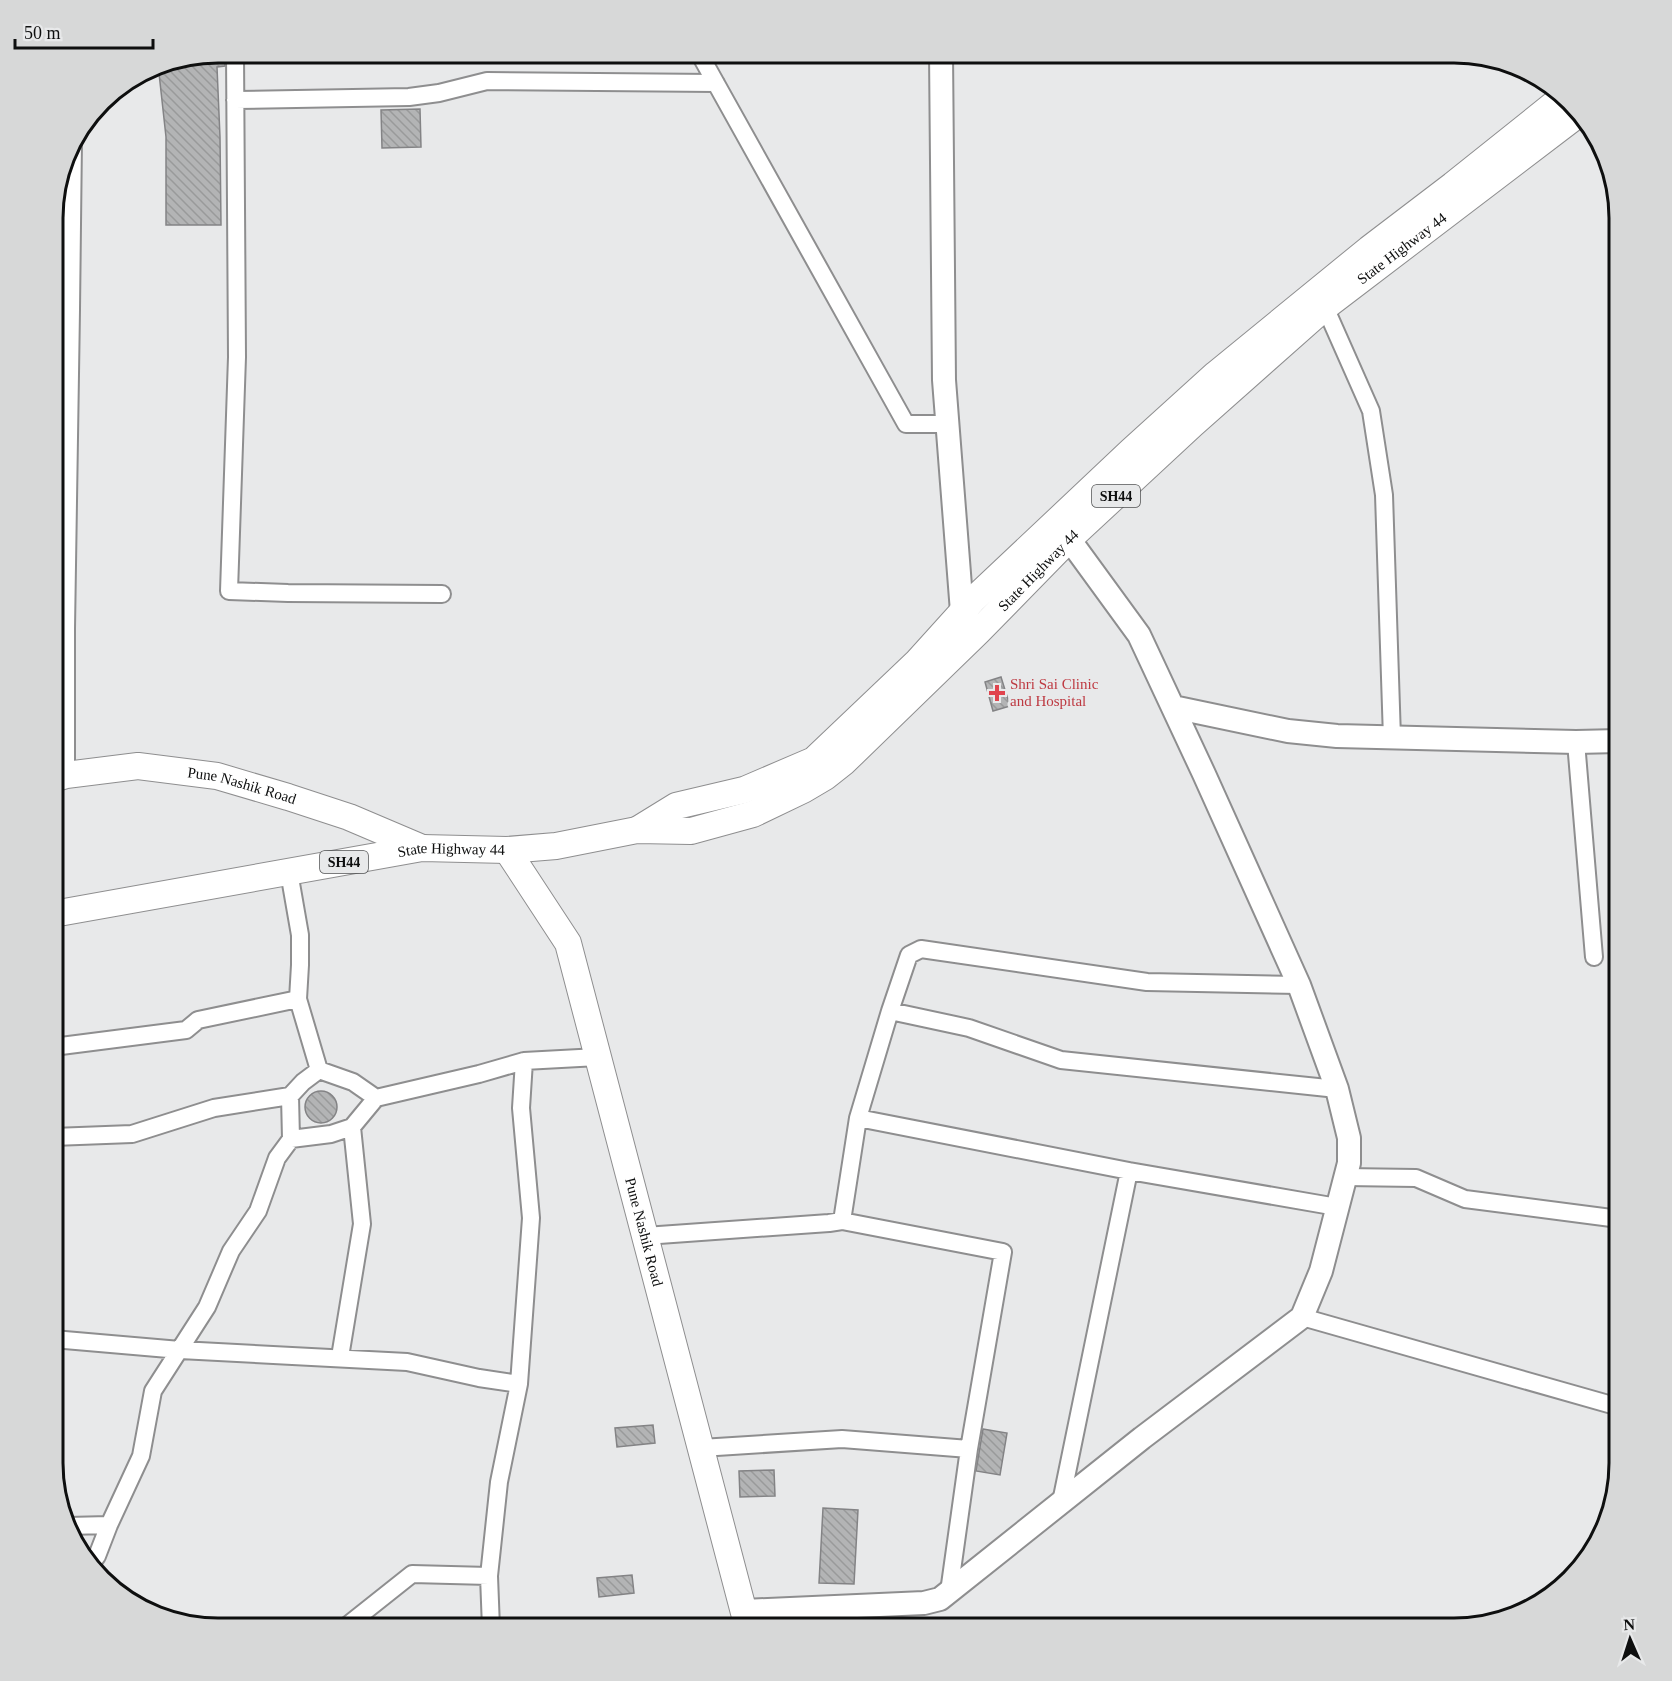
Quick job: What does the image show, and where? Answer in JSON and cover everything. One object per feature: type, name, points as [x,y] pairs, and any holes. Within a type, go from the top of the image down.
[{"type":"main road","name":"State Highway 44","points":[[63,912],[422,848],[507,850],[556,846],[637,830],[691,831],[753,814],[803,790],[819,769],[962,612],[1193,423],[1421,222],[1565,110]]},
{"type":"main road","name":"State Highway 44","points":[[819,769],[844,762],[978,632],[1131,451],[1216,374],[1343,270],[1421,222]]},
{"type":"main road","name":"Pune Nashik Road","points":[[63,776],[138,766],[217,777],[349,817],[422,848]]},
{"type":"main road","name":"Pune Nashik Road","points":[[507,850],[568,943],[745,1618]]},
{"type":"street","points":[[235,63],[237,357],[229,591],[442,594]]},
{"type":"street","points":[[705,63],[906,424],[946,424]]},
{"type":"street","points":[[941,63],[946,424],[962,612],[978,632]]},
{"type":"street","points":[[235,100],[409,97],[440,93],[487,81],[716,83]]},
{"type":"street","points":[[63,523],[71,310],[73,165]]},
{"type":"street","points":[[1325,307],[1371,411],[1384,495],[1392,738]]},
{"type":"street","points":[[63,310],[71,310]]},
{"type":"street","points":[[768,1618],[924,1604],[940,1599],[1143,1438],[1302,1317],[1321,1271],[1349,1163],[1349,1138],[1337,1089],[1299,986],[1139,635],[1062,531]]},
{"type":"street","points":[[1173,707],[1288,731],[1338,736],[1609,741]]},
{"type":"street","points":[[1576,742],[1594,957]]},
{"type":"street","points":[[289,872],[300,934],[298,999],[319,1070]]},
{"type":"street","points":[[842,1221],[858,1118],[909,955],[921,949],[1147,982],[1299,986]]},
{"type":"street","points":[[63,1046],[186,1030],[198,1020],[298,999]]},
{"type":"street","points":[[890,1011],[969,1028],[1060,1060],[1337,1089]]},
{"type":"street","points":[[291,1139],[331,1134],[352,1127],[376,1098],[524,1061],[598,1057]]},
{"type":"street","points":[[491,1618],[489,1576],[499,1482],[519,1384],[531,1218],[521,1108],[524,1061]]},
{"type":"street","points":[[63,1137],[132,1134],[214,1108],[290,1096],[319,1070]]},
{"type":"street","points":[[319,1070],[353,1082],[376,1098]]},
{"type":"street","points":[[96,1558],[141,1456],[153,1391],[207,1307],[231,1251],[258,1211],[277,1158],[291,1139],[290,1096]]},
{"type":"street","points":[[858,1118],[1128,1171],[1338,1207]]},
{"type":"street","points":[[340,1357],[362,1224],[352,1127]]},
{"type":"street","points":[[1061,1502],[1128,1171]]},
{"type":"street","points":[[1346,1177],[1416,1178],[1465,1199],[1609,1218]]},
{"type":"street","points":[[645,1236],[842,1221],[1003,1252],[969,1449],[949,1592]]},
{"type":"street","points":[[1302,1317],[1609,1404]]},
{"type":"street","points":[[63,1340],[180,1350],[407,1362],[479,1378],[519,1384]]},
{"type":"street","points":[[701,1448],[842,1439],[969,1449]]},
{"type":"street","points":[[76,1526],[108,1526]]},
{"type":"street","points":[[358,1618],[412,1574],[489,1576]]},
{"type":"building","points":[[225,63],[225,66],[217,67],[221,225],[166,225],[166,137],[159,75],[187,66]]},
{"type":"building","points":[[420,109],[421,147],[382,148],[381,110]]},
{"type":"building","points":[[1001,677],[1010,706],[993,711],[985,682]]},
{"type":"building","points":[[321,1091],[332,1096],[337,1107],[332,1118],[321,1123],[310,1118],[305,1107],[310,1096]]},
{"type":"building","points":[[653,1425],[655,1443],[617,1447],[615,1428]]},
{"type":"building","points":[[983,1429],[1007,1433],[1000,1475],[976,1471]]},
{"type":"building","points":[[774,1470],[775,1496],[740,1497],[739,1471]]},
{"type":"building","points":[[823,1508],[858,1510],[854,1584],[819,1583]]},
{"type":"building","points":[[632,1575],[634,1593],[599,1597],[597,1578]]},
{"type":"place","name":"Shri Sai Clinic and Hospital","points":[[997,693]]}]
